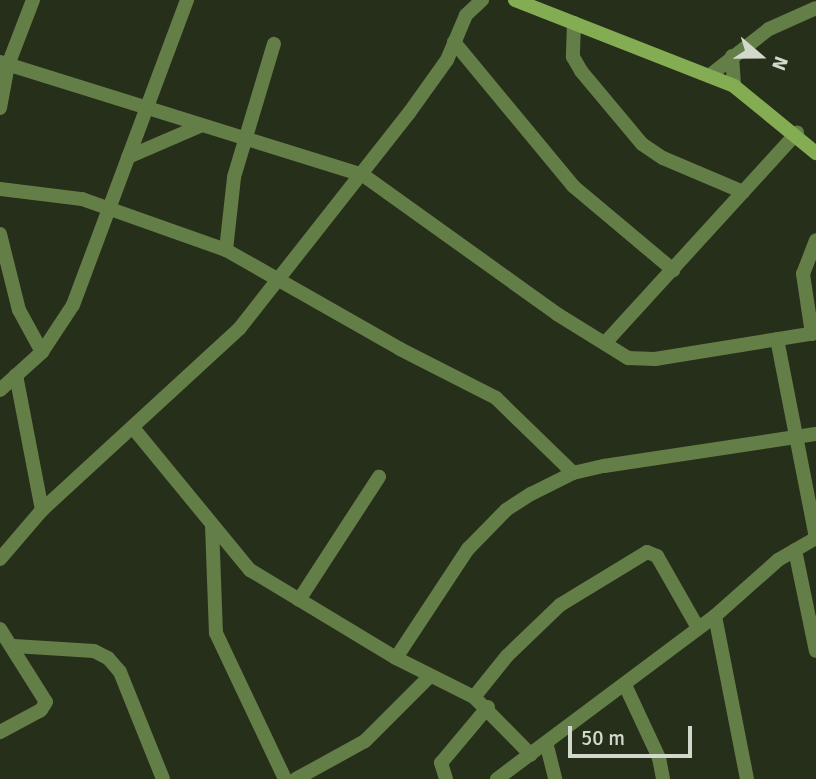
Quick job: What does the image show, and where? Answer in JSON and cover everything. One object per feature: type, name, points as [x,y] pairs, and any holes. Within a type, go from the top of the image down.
[{"type":"street","points":[[0,108],[4,63],[33,0]]},
{"type":"street","points":[[0,559],[42,510],[220,351],[363,175],[435,77],[467,15],[482,0]]},
{"type":"street","points":[[515,0],[734,86],[797,133],[816,153]]},
{"type":"street","points":[[0,390],[42,352],[73,305],[182,1]]},
{"type":"street","points":[[709,76],[732,56],[790,17],[816,8]]},
{"type":"street","points":[[574,23],[573,57],[581,71],[642,144],[663,158],[743,192]]},
{"type":"street","points":[[454,41],[573,186],[673,270]]},
{"type":"street","points":[[226,250],[234,177],[274,44]]},
{"type":"street","points":[[732,56],[734,86]]},
{"type":"street","points":[[4,63],[363,175],[605,343],[638,360],[814,334],[803,274],[816,240]]},
{"type":"street","points":[[128,157],[200,126]]},
{"type":"street","points":[[605,343],[797,133]]},
{"type":"street","points":[[0,189],[50,192],[110,207],[226,250],[281,278],[400,349],[496,398],[573,473]]},
{"type":"street","points":[[0,234],[19,310],[42,352]]},
{"type":"street","points":[[497,779],[547,746],[585,712],[625,685],[715,615],[769,567],[816,538],[777,340]]},
{"type":"street","points":[[16,375],[42,510]]},
{"type":"street","points":[[134,429],[250,570],[396,658],[474,697],[488,707],[531,755]]},
{"type":"street","points":[[396,658],[420,617],[490,524],[506,510],[573,473],[816,435]]},
{"type":"street","points":[[299,600],[379,477]]},
{"type":"street","points":[[212,525],[216,633],[285,779]]},
{"type":"street","points":[[795,550],[816,651]]},
{"type":"street","points":[[474,697],[507,656],[560,605],[647,552],[657,556],[698,628]]},
{"type":"street","points":[[715,615],[747,779]]},
{"type":"street","points":[[0,629],[15,646],[46,702],[41,710],[0,732]]},
{"type":"street","points":[[15,646],[85,650],[108,658],[120,672],[163,779]]},
{"type":"street","points":[[296,779],[365,741],[430,676]]},
{"type":"street","points":[[625,685],[659,758],[663,779]]},
{"type":"street","points":[[446,779],[441,763],[488,707]]},
{"type":"street","points":[[547,746],[555,779]]}]
